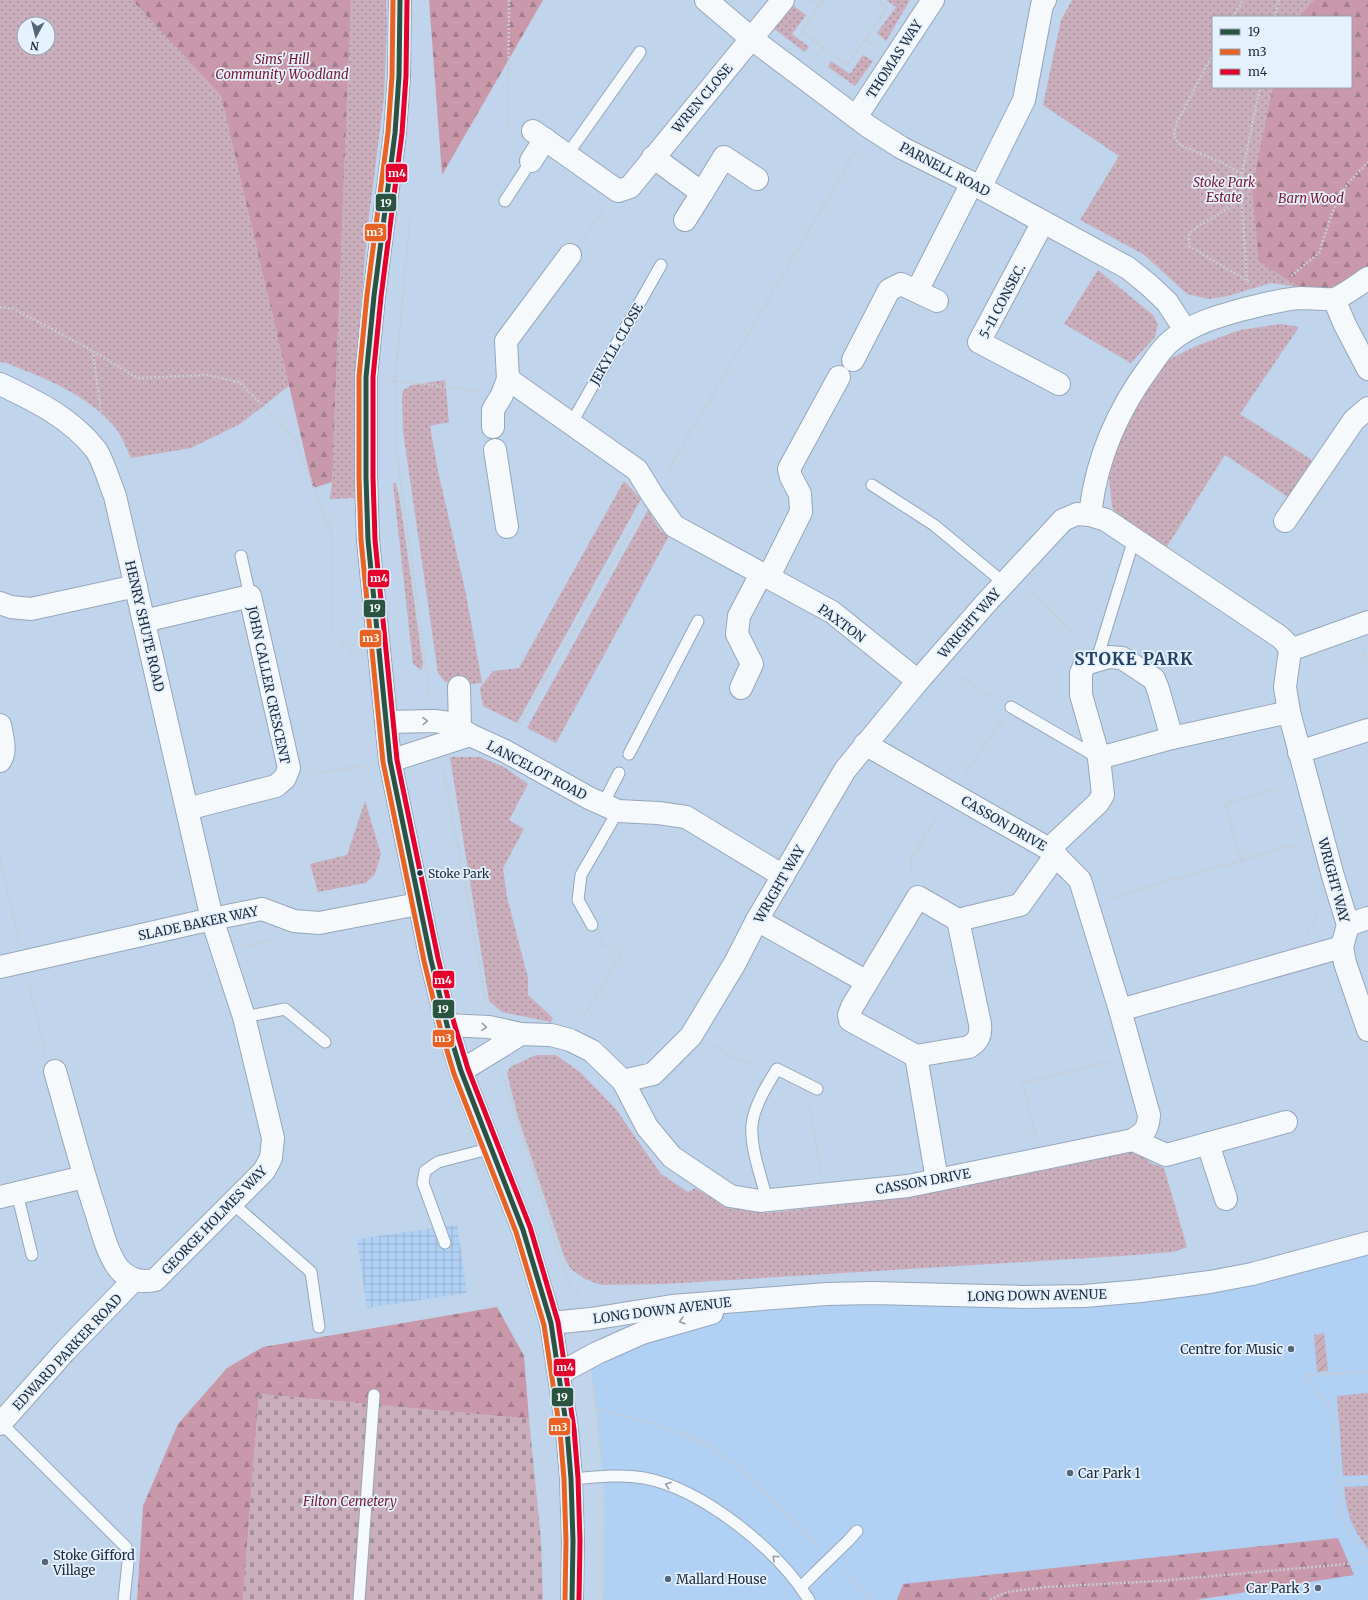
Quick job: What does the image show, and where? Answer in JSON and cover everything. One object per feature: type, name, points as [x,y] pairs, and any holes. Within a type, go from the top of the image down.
[{"type":"street","points":[[400,0],[399,76],[395,133],[374,296],[366,377],[366,477],[368,540],[390,761],[418,904],[447,1024],[461,1071],[492,1148],[522,1230],[551,1323],[560,1373],[572,1479],[572,1600]]},
{"type":"street","name":"PARNELL ROAD","points":[[706,0],[752,40],[862,122],[902,148],[1044,222],[1128,268],[1167,302],[1185,330]]},
{"type":"street","points":[[752,40],[783,0]]},
{"type":"street","name":"THOMAS WAY","points":[[862,122],[933,0]]},
{"type":"street","points":[[917,291],[1024,100],[1042,5],[1045,0]]},
{"type":"street","name":"WREN CLOSE","points":[[618,191],[630,186],[752,40]]},
{"type":"street","points":[[531,161],[539,135],[618,191]]},
{"type":"street","points":[[653,157],[702,193]]},
{"type":"street","points":[[685,220],[724,157],[757,179]]},
{"type":"street","name":"5-11 CONSEC.","points":[[1044,222],[978,342],[1059,384]]},
{"type":"street","points":[[493,427],[493,410],[505,387],[506,341],[570,255]]},
{"type":"street","points":[[1368,278],[1334,299],[1299,298],[1219,316],[1185,330],[1171,341],[1157,355],[1125,404],[1098,465],[1090,514],[1106,520],[1280,637],[1290,650],[1368,622]]},
{"type":"street","points":[[853,360],[889,290],[901,284],[937,301]]},
{"type":"street","points":[[1334,299],[1345,325],[1368,369]]},
{"type":"street","points":[[741,688],[752,664],[737,634],[739,616],[801,512],[800,494],[791,477],[790,469],[838,377]]},
{"type":"street","name":"HENRY SHUTE ROAD","points":[[0,384],[34,400],[69,422],[97,451],[115,496],[212,919]]},
{"type":"street","points":[[505,387],[570,424],[637,470],[653,496]]},
{"type":"street","points":[[1285,521],[1354,420],[1368,408]]},
{"type":"street","points":[[495,450],[507,527]]},
{"type":"street","name":"PAXTON","points":[[653,496],[674,526],[832,612],[918,681]]},
{"type":"street","name":"WRIGHT WAY","points":[[623,1081],[653,1074],[691,1036],[735,963],[757,920],[845,770],[865,744],[1009,577],[1063,520],[1077,514],[1090,514]]},
{"type":"street","points":[[0,603],[11,607],[31,609],[136,586]]},
{"type":"street","name":"JOHN CALLER CRESCENT","points":[[144,620],[250,596],[289,768],[285,778],[276,786],[187,809]]},
{"type":"street","name":"WRIGHT WAY","points":[[1290,650],[1285,688],[1289,712],[1322,837],[1348,925],[1342,947],[1349,976],[1368,1030]]},
{"type":"street","points":[[958,920],[980,1024],[980,1037],[976,1043],[969,1047],[916,1056],[850,1020],[848,1015],[852,1007],[918,897],[958,920],[1020,905],[1053,852],[1098,803],[1103,795],[1099,758],[1081,695],[1080,686],[1081,673],[1085,664],[1097,659],[1109,657],[1122,658],[1154,678],[1172,738]]},
{"type":"street","points":[[390,761],[438,745],[465,732],[459,687]]},
{"type":"street","points":[[1099,758],[1172,738],[1289,712]]},
{"type":"street","name":"LANCELOT ROAD","points":[[386,722],[434,721],[450,723],[610,807],[686,817],[783,876]]},
{"type":"street","points":[[0,725],[4,741],[3,757],[0,761]]},
{"type":"street","points":[[1299,752],[1368,730]]},
{"type":"street","name":"CASSON DRIVE","points":[[623,1081],[647,1127],[672,1156],[730,1196],[760,1201],[908,1186],[1133,1140],[1144,1133],[1148,1125],[1149,1115],[1120,1010],[1080,880],[1053,852],[865,744]]},
{"type":"street","name":"SLADE BAKER WAY","points":[[0,967],[262,909],[294,921],[319,923],[418,904]]},
{"type":"street","points":[[1348,925],[1368,918]]},
{"type":"street","name":"GEORGE HOLMES WAY","points":[[134,1280],[144,1282],[155,1280],[264,1171],[271,1158],[273,1138],[244,1018],[212,919]]},
{"type":"street","points":[[757,920],[867,982]]},
{"type":"street","points":[[1120,1010],[1342,947]]},
{"type":"street","points":[[447,1024],[489,1027],[521,1034],[551,1035],[570,1040],[592,1051],[623,1081]]},
{"type":"street","points":[[461,1071],[521,1034]]},
{"type":"street","points":[[916,1056],[937,1180]]},
{"type":"street","points":[[55,1071],[84,1177],[108,1247],[119,1268],[134,1280]]},
{"type":"street","points":[[1133,1140],[1166,1155],[1286,1122]]},
{"type":"street","points":[[1208,1144],[1226,1199]]},
{"type":"street","points":[[9,1195],[84,1177]]},
{"type":"street","name":"LONG DOWN AVENUE","points":[[551,1323],[672,1306],[826,1294],[872,1293],[1023,1297],[1098,1295],[1210,1282],[1252,1274],[1368,1244]]},
{"type":"street","name":"EDWARD PARKER ROAD","points":[[1,1424],[66,1350],[134,1280]]},
{"type":"street","name":"LONG DOWN AVENUE","points":[[560,1373],[598,1353],[642,1333],[692,1318],[774,1298]]},
{"type":"lane","points":[[567,155],[640,52]]},
{"type":"lane","points":[[505,201],[531,161]]},
{"type":"lane","name":"JEKYLL CLOSE","points":[[570,424],[661,265]]},
{"type":"lane","name":"WRIGHT WAY","points":[[872,485],[934,525],[1009,577]]},
{"type":"lane","points":[[1097,659],[1134,539]]},
{"type":"lane","points":[[241,556],[250,596]]},
{"type":"lane","points":[[629,754],[698,621]]},
{"type":"lane","points":[[1011,707],[1099,758]]},
{"type":"lane","name":"LANCELOT ROAD","points":[[610,807],[619,773]]},
{"type":"lane","points":[[592,925],[578,900],[581,875],[610,807]]},
{"type":"lane","points":[[244,1018],[285,1009],[324,1042]]},
{"type":"lane","points":[[767,1201],[753,1142],[752,1124],[758,1105],[777,1069],[812,1087]]},
{"type":"lane","points":[[445,1243],[422,1183],[425,1171],[438,1162],[492,1148]]},
{"type":"lane","points":[[9,1195],[32,1255]]},
{"type":"lane","points":[[232,1203],[311,1272],[319,1327]]},
{"type":"lane","points":[[359,1600],[374,1395]]},
{"type":"lane","points":[[1,1424],[126,1547],[128,1562],[124,1600]]},
{"type":"lane","points":[[572,1479],[632,1476],[669,1485],[688,1494],[715,1509],[736,1524],[777,1560],[801,1587],[809,1600]]},
{"type":"lane","points":[[801,1587],[857,1531]]},
{"type":"path","points":[[509,0],[508,123],[539,135]]},
{"type":"path","points":[[810,0],[819,7]]},
{"type":"path","points":[[824,0],[802,32],[847,65],[888,8],[877,0]]},
{"type":"path","points":[[1234,16],[1243,0]]},
{"type":"path","points":[[1275,16],[1279,0]]},
{"type":"path","points":[[1212,56],[1176,124],[1174,136],[1180,145],[1225,164],[1242,174]]},
{"type":"path","points":[[1247,280],[1241,190],[1242,174],[1260,88]]},
{"type":"path","points":[[505,751],[631,531],[653,496],[862,122]]},
{"type":"path","points":[[1284,278],[1290,276],[1319,253],[1332,213],[1347,184],[1368,162]]},
{"type":"path","points":[[1241,190],[1232,205],[1216,217],[1196,226],[1189,234],[1189,246],[1260,288],[1269,304]]},
{"type":"path","points":[[570,255],[618,191]]},
{"type":"path","points":[[410,211],[395,381],[397,454],[434,721]]},
{"type":"path","points":[[0,307],[14,308],[93,351],[138,378],[207,374],[239,382],[294,437],[331,532],[333,632],[352,652],[380,655]]},
{"type":"path","points":[[93,351],[102,428]]},
{"type":"path","points":[[366,377],[395,381],[505,387]]},
{"type":"path","points":[[1009,577],[1097,659]]},
{"type":"path","points":[[936,660],[1008,711],[1011,707]]},
{"type":"path","points":[[438,745],[465,882],[489,1027]]},
{"type":"path","points":[[285,778],[390,761]]},
{"type":"path","points":[[1242,861],[1225,804],[1307,780]]},
{"type":"path","points":[[1088,904],[1322,837]]},
{"type":"path","points":[[1302,938],[1314,925],[1320,908]]},
{"type":"path","points":[[570,1040],[621,954],[602,943],[592,925]]},
{"type":"path","points":[[691,1036],[773,1076]]},
{"type":"path","points":[[495,1050],[567,1277],[572,1287],[583,1299]]},
{"type":"path","points":[[1041,1159],[1023,1083],[1133,1055]]},
{"type":"path","points":[[812,1087],[824,1195]]},
{"type":"path","points":[[1333,1364],[1334,1374]]},
{"type":"path","points":[[990,1600],[1006,1592],[1045,1587],[1165,1581],[1368,1561],[1342,1520],[1332,1410],[1330,1406],[1312,1388],[1308,1375],[1368,1372]]},
{"type":"path","points":[[597,1409],[672,1430],[702,1443],[734,1464],[747,1475],[817,1545]]},
{"type":"path","points":[[1338,1482],[1368,1480]]},
{"type":"path","points":[[844,1572],[873,1600]]},
{"type":"shaded area","points":[[457,1225],[467,1293],[367,1308],[357,1239]]},
{"type":"shaded area","points":[[1368,1243],[1368,1600],[604,1600],[605,1508],[597,1409],[589,1357],[642,1333],[774,1298],[1084,1296]]},
{"type":"green space","points":[[0,0],[132,0],[221,96],[289,386],[240,424],[191,448],[131,458],[117,429],[91,405],[50,381],[0,362]]},
{"type":"green space","name":"Sims' Hill Community Woodland","points":[[132,0],[351,0],[332,482],[313,488],[221,96]]},
{"type":"green space","points":[[351,0],[386,0],[387,23],[384,98],[367,232],[355,376],[355,498],[330,499],[332,482]]},
{"type":"green space","points":[[429,0],[543,0],[442,175]]},
{"type":"green space","points":[[886,0],[910,0],[886,41],[877,33],[896,7]]},
{"type":"green space","name":"Stoke Park Estate","points":[[1072,0],[1368,0],[1330,288],[1305,288],[1271,283],[1228,296],[1209,299],[1187,294],[1143,254],[1080,220],[1119,156],[1043,105],[1061,20]]},
{"type":"green space","name":"Barn Wood","points":[[1314,0],[1368,0],[1368,272],[1354,280],[1338,286],[1321,289],[1301,287],[1259,262],[1252,189],[1273,88],[1352,88],[1352,16],[1300,16]]},
{"type":"green space","points":[[791,4],[806,15],[792,34],[809,47],[805,52],[773,28]]},
{"type":"green space","points":[[863,55],[873,61],[855,86],[828,67],[831,61],[850,74]]},
{"type":"green space","points":[[1098,270],[1153,315],[1158,324],[1155,337],[1131,363],[1064,324]]},
{"type":"green space","points":[[1281,324],[1299,327],[1240,414],[1312,460],[1288,497],[1225,455],[1166,548],[1117,516],[1112,507],[1109,478],[1116,448],[1139,393],[1164,362],[1196,346],[1240,330]]},
{"type":"green space","points":[[445,380],[449,422],[430,426],[438,471],[466,594],[482,683],[471,684],[445,682],[438,673],[403,431],[403,390],[412,385]]},
{"type":"green space","points":[[624,481],[641,499],[517,723],[483,706],[480,688],[493,671],[519,668]]},
{"type":"green space","points":[[393,483],[396,483],[400,501],[423,665],[421,670],[413,664]]},
{"type":"green space","points":[[648,510],[661,531],[669,536],[556,743],[527,728]]},
{"type":"green space","points":[[450,757],[480,757],[504,767],[528,784],[509,820],[524,829],[503,868],[507,897],[528,978],[528,995],[553,1018],[551,1022],[502,1012],[489,1001]]},
{"type":"green space","points":[[365,801],[381,854],[375,874],[366,883],[318,892],[310,864],[347,855]]},
{"type":"green space","points":[[536,1055],[556,1055],[580,1072],[615,1108],[661,1174],[688,1192],[695,1188],[728,1208],[767,1213],[892,1199],[1061,1167],[1132,1149],[1151,1163],[1164,1168],[1187,1247],[1174,1252],[1122,1256],[664,1284],[601,1285],[585,1279],[571,1269],[565,1259],[518,1117],[507,1073],[510,1067]]},
{"type":"green space","points":[[497,1307],[524,1356],[529,1419],[259,1394],[243,1600],[137,1600],[143,1506],[178,1424],[227,1368],[263,1347]]},
{"type":"green space","points":[[1324,1333],[1328,1371],[1317,1372],[1314,1335]]},
{"type":"green space","points":[[1368,1393],[1368,1475],[1343,1476],[1337,1396]]},
{"type":"green space","name":"Filton Cemetery","points":[[259,1394],[529,1419],[541,1540],[543,1600],[243,1600]]},
{"type":"green space","points":[[1368,1486],[1368,1549],[1354,1527],[1348,1513],[1344,1487]]},
{"type":"green space","points":[[1338,1538],[1354,1575],[1196,1600],[897,1600],[903,1584]]},
{"type":"transit line","name":"m3","points":[[393,0],[392,76],[388,132],[367,295],[359,377],[359,477],[361,540],[383,762],[424,961],[440,1027],[454,1074],[516,1232],[544,1325],[560,1431],[564,1479],[566,1541],[565,1600]]},
{"type":"transit line","name":"19","points":[[400,0],[399,76],[395,133],[374,296],[366,377],[366,477],[368,540],[390,761],[431,960],[447,1025],[461,1071],[523,1230],[551,1323],[567,1430],[571,1479],[573,1541],[572,1600]]},
{"type":"transit line","name":"m4","points":[[407,0],[406,76],[402,133],[381,297],[373,377],[373,477],[375,540],[397,760],[438,958],[454,1023],[468,1069],[530,1227],[558,1322],[574,1429],[578,1478],[580,1541],[579,1600]]},
{"type":"place","name":"Stoke Park","points":[[420,873]]},
{"type":"place","name":"Centre for Music","points":[[1291,1349]]},
{"type":"place","name":"Car Park 1","points":[[1070,1473]]},
{"type":"place","name":"Stoke Gifford Village","points":[[45,1562]]},
{"type":"place","name":"Mallard House","points":[[668,1579]]},
{"type":"place","name":"Car Park 3","points":[[1318,1588]]},
{"type":"district","name":"STOKE PARK","points":[[1134,659]]}]
